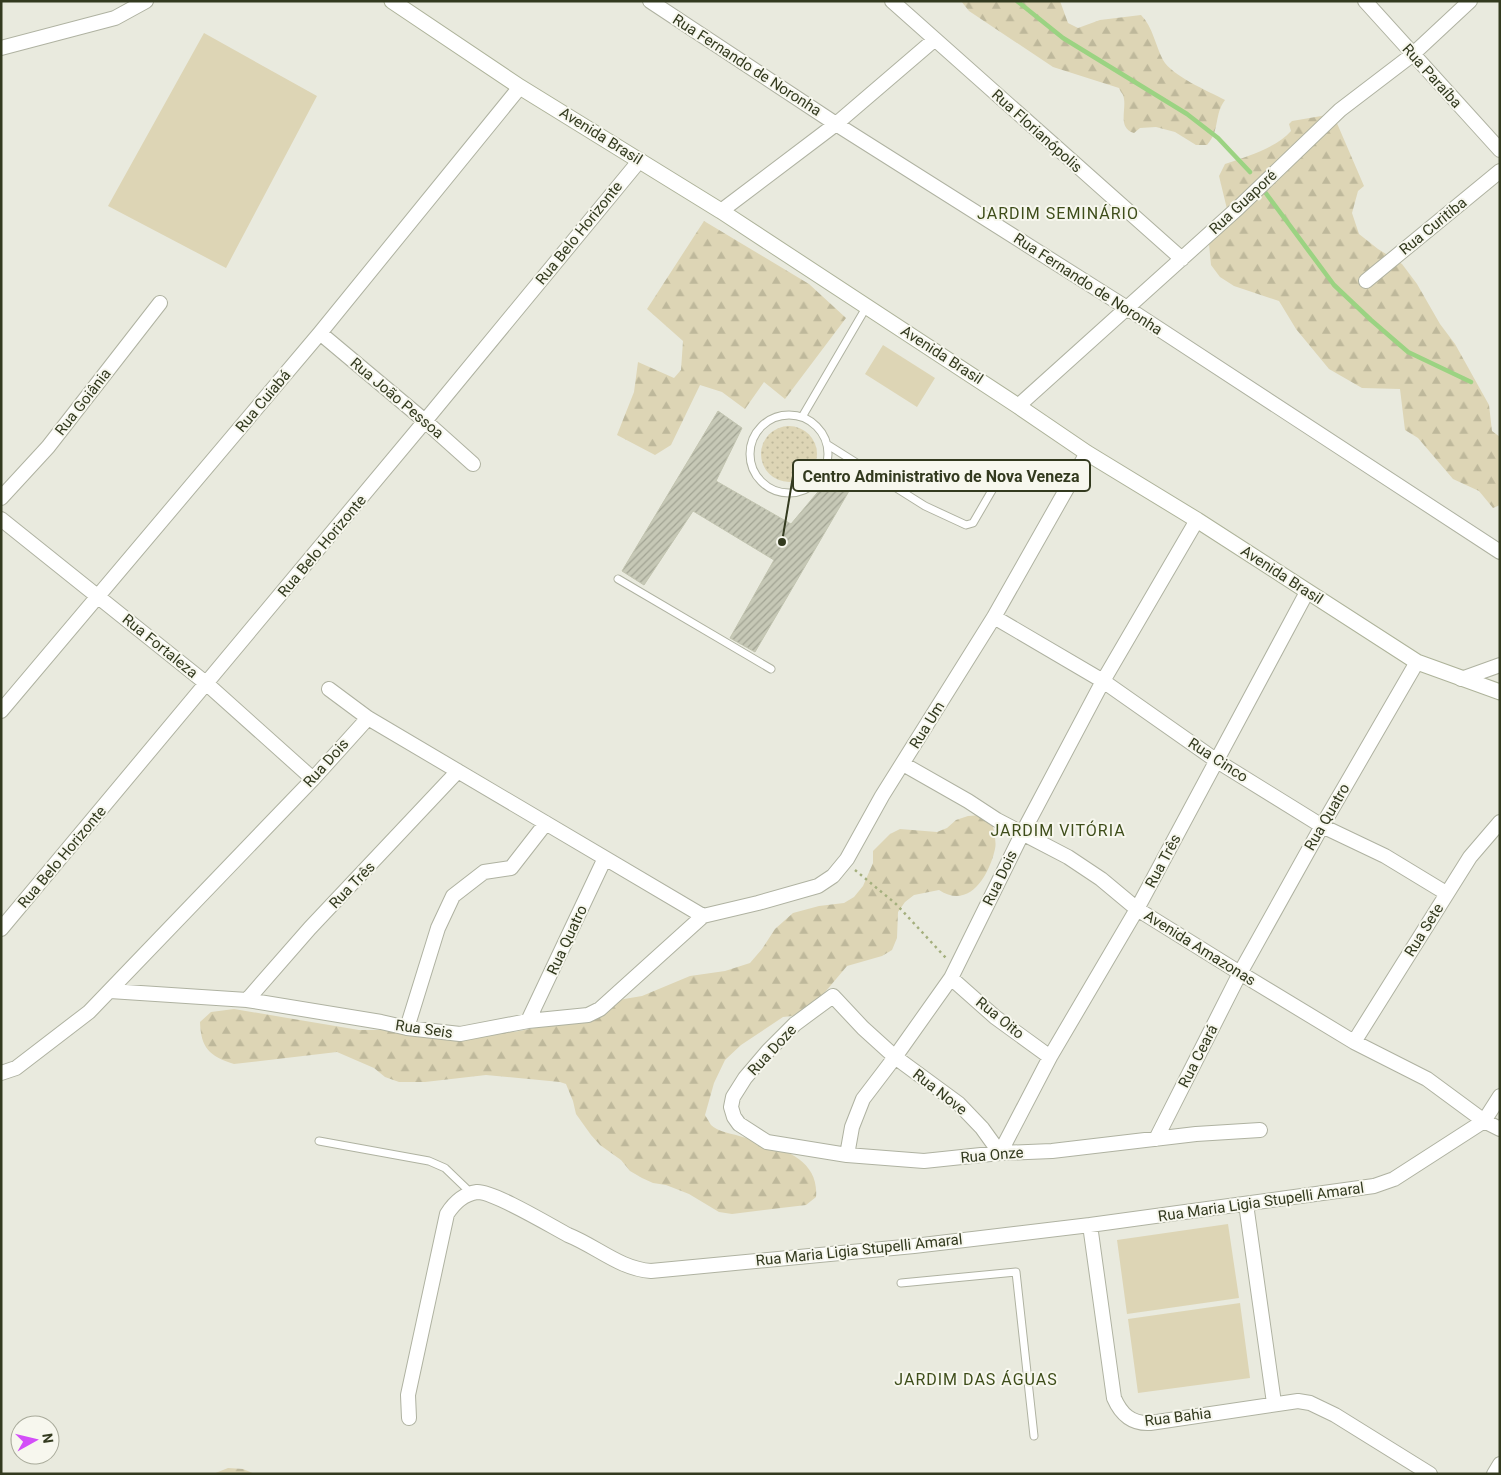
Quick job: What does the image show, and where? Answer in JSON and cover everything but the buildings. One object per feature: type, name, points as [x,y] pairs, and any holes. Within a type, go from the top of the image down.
[{"type":"street","name":"Avenida Brasil","points":[[392,1],[520,87],[721,211],[1087,453],[1197,520],[1417,662],[1500,692]]},
{"type":"street","name":"Rua Fernando de Noronha","points":[[650,1],[836,124],[1127,308],[1500,552]]},
{"type":"street","name":"Rua Florianópolis","points":[[892,1],[1182,259]]},
{"type":"street","name":"Rua Paraíba","points":[[1365,1],[1500,150]]},
{"type":"street","name":"Rua Guaporé","points":[[1018,406],[1182,259],[1340,110],[1412,55],[1470,1]]},
{"type":"street","points":[[1,48],[114,18],[143,2]]},
{"type":"street","points":[[721,211],[836,124],[934,40]]},
{"type":"street","name":"Rua Cuiabá","points":[[1,711],[320,333],[520,87]]},
{"type":"street","name":"Rua Belo Horizonte","points":[[1,929],[207,684],[640,160]]},
{"type":"street","name":"Rua Curitiba","points":[[1366,281],[1500,171]]},
{"type":"street","name":"Rua Goiânia","points":[[1,498],[48,448],[160,303]]},
{"type":"street","name":"Rua João Pessoa","points":[[320,333],[473,464]]},
{"type":"street","name":"Rua Um","points":[[702,916],[818,886],[833,876],[845,862],[882,796],[994,617],[1087,453]]},
{"type":"street","name":"Rua Fortaleza","points":[[1,519],[207,684],[313,779]]},
{"type":"street","name":"Rua Dois","points":[[847,1154],[852,1126],[863,1099],[895,1057],[953,973],[1023,832],[1103,682],[1197,520]]},
{"type":"street","name":"Rua Três","points":[[1000,1153],[1050,1057],[1137,908],[1307,592]]},
{"type":"street","name":"Rua Cinco","points":[[994,617],[1103,682],[1217,760],[1322,826],[1385,856],[1446,894]]},
{"type":"street","name":"Rua Quatro","points":[[1240,973],[1417,662]]},
{"type":"street","points":[[1461,679],[1500,665]]},
{"type":"street","points":[[329,689],[368,718],[702,916]]},
{"type":"street","name":"Rua Dois","points":[[1,1073],[16,1068],[89,1012],[313,779],[368,718]]},
{"type":"street","name":"Avenida Amazonas","points":[[903,764],[998,820],[1068,857],[1137,908],[1240,973],[1354,1042],[1427,1079],[1484,1121],[1500,1129]]},
{"type":"street","name":"Rua Três","points":[[247,1000],[310,928],[458,771]]},
{"type":"street","name":"Rua Sete","points":[[1354,1042],[1470,857],[1500,822]]},
{"type":"street","points":[[407,1028],[438,928],[453,896],[484,872],[511,868],[546,823]]},
{"type":"street","name":"Rua Quatro","points":[[528,1021],[605,858]]},
{"type":"street","name":"Rua Seis","points":[[110,991],[247,1000],[407,1028],[460,1034],[528,1021],[588,1015],[600,1009],[702,916]]},
{"type":"street","name":"Rua Oito","points":[[953,973],[996,1017],[1050,1057]]},
{"type":"street","name":"Rua Ceará","points":[[1156,1139],[1240,973]]},
{"type":"street","name":"Rua Nove","points":[[833,996],[863,1028],[895,1057],[959,1104],[982,1128],[1000,1153]]},
{"type":"street","name":"Rua Doze","points":[[734,1117],[731,1107],[733,1097],[744,1078],[795,1024],[833,996]]},
{"type":"street","points":[[1484,1121],[1500,1096]]},
{"type":"street","name":"Rua Onze","points":[[734,1117],[739,1124],[767,1142],[847,1154],[924,1161],[1000,1153],[1052,1151],[1196,1134],[1260,1130]]},
{"type":"street","name":"Rua Maria Ligia Stupelli Amaral","points":[[472,1194],[479,1192],[495,1196],[637,1270],[651,1271],[897,1247],[1090,1225],[1353,1190],[1384,1184],[1394,1179],[1484,1121]]},
{"type":"street","points":[[409,1418],[408,1395],[447,1214],[453,1204],[461,1198],[472,1194]]},
{"type":"street","points":[[1246,1204],[1274,1403]]},
{"type":"street","name":"Rua Bahia","points":[[1090,1225],[1114,1398],[1118,1409],[1125,1416],[1142,1424],[1274,1403],[1304,1402],[1335,1415],[1430,1474]]},
{"type":"street","points":[[1494,1474],[1500,1464]]},
{"type":"lane","points":[[802,417],[867,306]]},
{"type":"lane","points":[[788,415],[802,417],[814,423],[823,433],[828,445],[829,458],[826,470],[819,481],[809,489],[785,494],[772,490],[762,483],[754,473],[750,448],[755,435],[775,417],[788,415]]},
{"type":"lane","points":[[828,445],[925,506],[966,525],[973,523],[998,480]]},
{"type":"lane","points":[[618,579],[771,669]]},
{"type":"lane","points":[[319,1141],[429,1161],[445,1168],[472,1194]]},
{"type":"lane","points":[[901,1283],[1016,1272],[1034,1436]]},
{"type":"path","points":[[845,862],[896,904],[953,973]]},
{"type":"green space","points":[[961,1],[1060,1],[1068,23],[1078,28],[1100,20],[1141,15],[1154,36],[1160,54],[1168,66],[1191,83],[1225,100],[1219,111],[1216,128],[1211,140],[1207,145],[1196,145],[1175,132],[1156,127],[1140,128],[1134,133],[1125,126],[1124,100],[1119,88],[1053,67],[969,11]]},
{"type":"green space","points":[[204,33],[317,96],[226,268],[108,206]]},
{"type":"green space","points":[[1333,114],[1364,186],[1358,191],[1352,213],[1359,234],[1402,264],[1455,344],[1489,405],[1492,431],[1500,437],[1500,505],[1493,508],[1479,491],[1453,479],[1418,438],[1405,430],[1400,389],[1362,388],[1329,369],[1296,329],[1279,301],[1234,286],[1220,277],[1211,265],[1209,244],[1223,224],[1227,209],[1219,176],[1225,164],[1260,151],[1285,137],[1291,131],[1289,124],[1292,121]]},
{"type":"green space","points":[[704,221],[809,284],[846,318],[785,399],[764,382],[745,409],[722,392],[700,385],[671,445],[655,455],[617,435],[634,392],[638,362],[674,378],[681,370],[683,341],[647,309]]},
{"type":"green space","points":[[883,345],[935,378],[917,407],[865,374]]},
{"type":"green space","points":[[783,426],[795,426],[805,430],[813,438],[817,454],[813,470],[805,478],[795,482],[783,482],[773,478],[765,470],[761,460],[761,448],[765,438],[773,430]]},
{"type":"green space","points":[[982,815],[992,821],[995,846],[988,870],[976,887],[960,896],[950,895],[939,890],[914,895],[905,902],[898,912],[897,938],[892,950],[882,956],[847,966],[815,1004],[792,1016],[783,1017],[741,1045],[725,1060],[714,1083],[705,1115],[711,1125],[723,1132],[776,1147],[790,1153],[801,1161],[810,1170],[815,1182],[816,1197],[806,1205],[732,1214],[719,1212],[689,1194],[642,1178],[630,1171],[621,1160],[600,1145],[591,1135],[576,1114],[566,1084],[560,1082],[486,1075],[425,1082],[399,1082],[385,1077],[374,1068],[337,1052],[234,1064],[218,1058],[208,1050],[202,1038],[200,1022],[211,1012],[234,1009],[359,1030],[390,1030],[446,1025],[514,1032],[550,1025],[624,999],[642,996],[690,976],[725,971],[750,963],[775,929],[793,913],[819,906],[844,903],[854,897],[863,886],[873,863],[873,851],[890,834],[900,829],[937,832],[947,828],[956,820],[968,816]]},
{"type":"green space","points":[[1228,1224],[1239,1298],[1127,1314],[1117,1240]]},
{"type":"green space","points":[[1240,1303],[1250,1378],[1138,1393],[1128,1319]]},
{"type":"green space","points":[[228,1468],[243,1469],[255,1474],[213,1474]]},
{"type":"waterway","points":[[1017,1],[1063,38],[1187,114],[1218,138],[1250,172]]},
{"type":"waterway","points":[[1265,192],[1334,285],[1371,320],[1408,352],[1471,382]]},
{"type":"place","name":"Centro Administrativo de Nova Veneza","points":[[782,542]]},
{"type":"district","name":"JARDIM SEMINÁRIO","points":[[1058,213]]},
{"type":"district","name":"JARDIM VITÓRIA","points":[[1058,830]]},
{"type":"district","name":"JARDIM DAS ÁGUAS","points":[[976,1379]]}]
